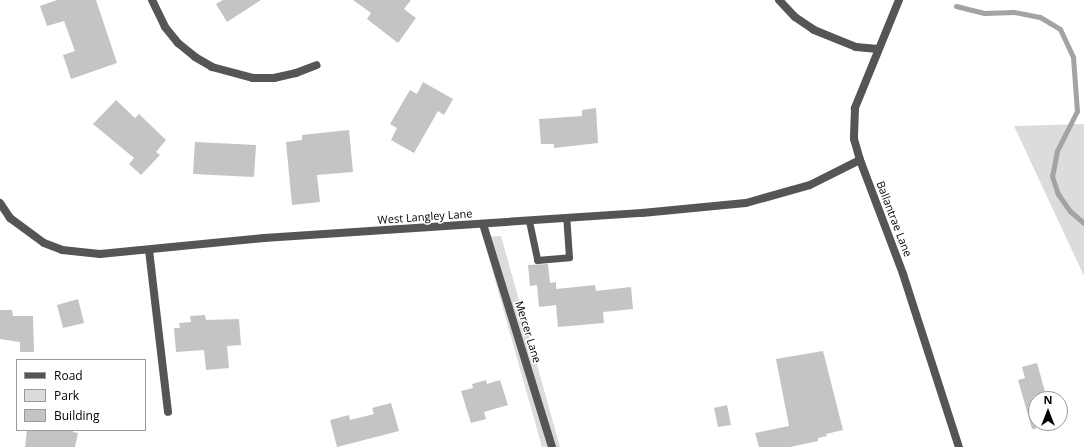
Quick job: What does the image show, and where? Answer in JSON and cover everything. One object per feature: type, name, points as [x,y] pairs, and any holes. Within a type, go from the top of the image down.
[{"type":"street","points":[[152,0],[165,27],[178,43],[195,57],[212,67],[253,78],[274,78],[296,73],[316,64]]},
{"type":"street","points":[[779,0],[795,17],[820,33],[856,47],[878,49]]},
{"type":"street","name":"Ballantrae Lane","points":[[899,0],[855,108],[853,124],[860,160],[903,274],[959,447]]},
{"type":"street","name":"West Langley Lane","points":[[0,203],[10,218],[26,232],[62,250],[100,254],[264,238],[529,221],[746,203],[810,185],[860,160]]},
{"type":"street","name":"Mercer Lane","points":[[483,224],[552,447]]},
{"type":"street","points":[[149,250],[168,412]]},
{"type":"lane","points":[[529,221],[537,260],[569,257],[566,218]]},
{"type":"green space","points":[[1084,124],[1084,276],[1014,126]]},
{"type":"green space","points":[[501,236],[560,447],[542,447],[483,237]]},
{"type":"building","points":[[57,0],[96,0],[117,63],[71,79],[63,55],[75,51],[64,21],[47,26],[40,6]]},
{"type":"building","points":[[223,0],[261,0],[227,22],[216,4]]},
{"type":"building","points":[[353,0],[411,0],[404,9],[416,18],[398,43],[367,19],[371,13]]},
{"type":"building","points":[[423,82],[453,99],[444,115],[438,111],[414,153],[391,140],[397,128],[390,124],[410,90],[417,94]]},
{"type":"building","points":[[116,100],[135,118],[139,114],[166,140],[156,152],[160,155],[141,175],[129,164],[134,158],[93,124]]},
{"type":"building","points":[[596,108],[598,143],[554,148],[554,144],[541,144],[539,119],[582,116],[582,110]]},
{"type":"building","points":[[349,130],[353,172],[317,175],[320,202],[292,205],[286,142],[302,140],[302,135]]},
{"type":"building","points":[[195,142],[256,145],[254,177],[193,174]]},
{"type":"building","points":[[548,264],[550,283],[556,282],[556,289],[595,285],[596,291],[631,287],[633,309],[603,312],[604,323],[558,327],[556,305],[539,307],[537,285],[530,286],[528,265]]},
{"type":"building","points":[[78,299],[84,323],[63,328],[57,305]]},
{"type":"building","points":[[0,310],[12,310],[13,316],[33,316],[34,352],[20,352],[20,342],[0,339]]},
{"type":"building","points":[[205,315],[206,320],[239,319],[241,345],[227,346],[229,368],[206,370],[204,350],[176,352],[174,328],[180,328],[179,323],[191,322],[190,316]]},
{"type":"building","points":[[823,351],[843,430],[826,434],[827,436],[818,438],[818,441],[790,447],[759,447],[755,433],[789,426],[776,359]]},
{"type":"building","points":[[1037,363],[1045,391],[1028,391],[1028,415],[1018,380],[1025,378],[1022,367]]},
{"type":"building","points":[[486,380],[487,384],[500,380],[508,405],[484,412],[486,419],[471,423],[461,391],[473,388],[472,384]]},
{"type":"building","points":[[391,403],[399,431],[337,447],[330,420],[349,415],[350,420],[374,414],[372,408]]},
{"type":"building","points":[[727,405],[731,425],[718,427],[714,408]]},
{"type":"building","points":[[27,431],[73,431],[78,433],[75,447],[25,447]]},
{"type":"waterway","points":[[956,6],[984,13],[1014,12],[1040,17],[1060,29],[1073,57],[1077,111],[1057,151],[1052,176],[1058,194],[1070,211],[1084,223]]}]
